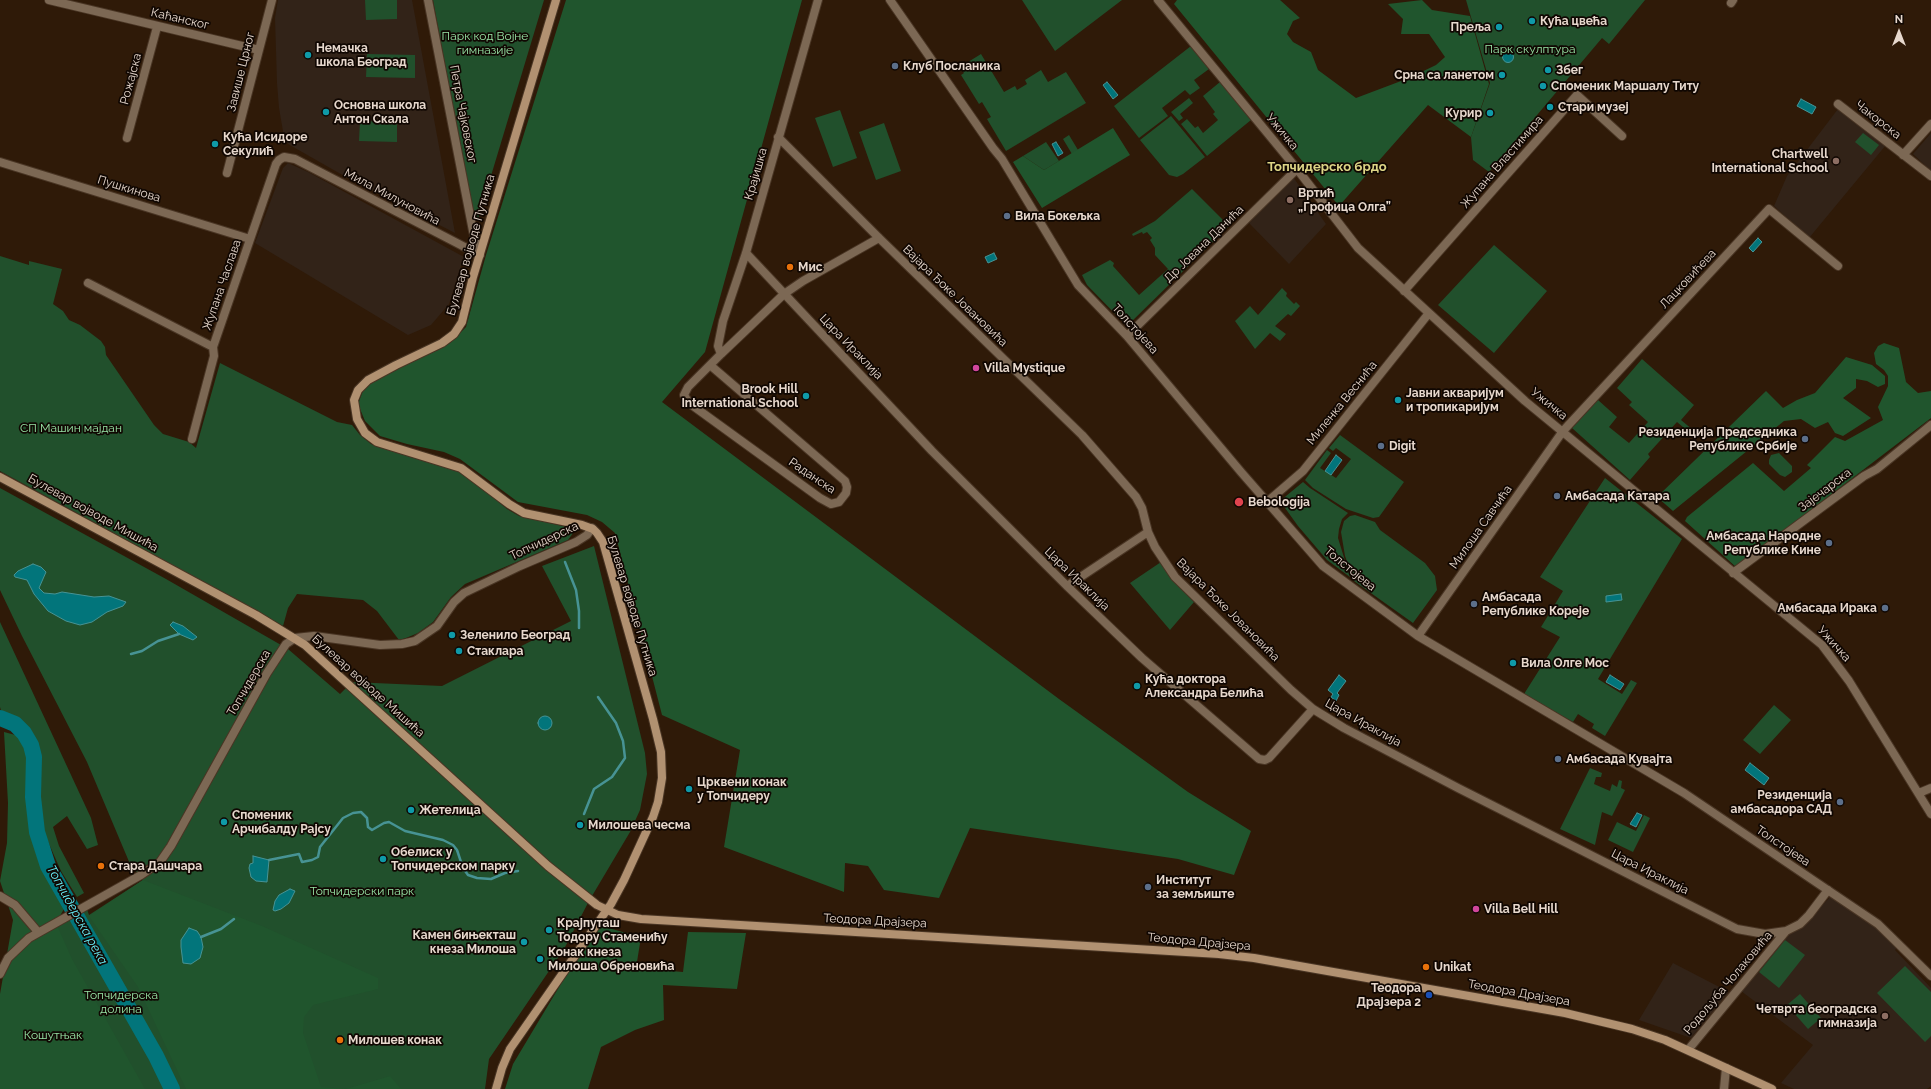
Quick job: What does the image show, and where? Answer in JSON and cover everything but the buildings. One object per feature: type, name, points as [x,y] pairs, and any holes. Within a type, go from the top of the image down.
[{"type":"main road","name":"Булевар војводе Путника","points":[[496,1089],[502,1068],[510,1049],[606,910],[624,880],[654,817],[660,792],[662,762],[653,719],[603,542],[592,528],[522,512],[461,468],[377,442],[365,432],[357,419],[354,400],[355,395],[362,385],[396,365],[442,344],[457,330],[463,319],[480,255],[556,0]]},
{"type":"main road","name":"Булевар војводе Мишића","points":[[0,477],[256,615],[295,638],[320,657],[548,866],[578,891],[606,910]]},
{"type":"main road","name":"Теодора Драјзера","points":[[606,910],[623,916],[641,919],[1219,954],[1291,964],[1565,1013],[1648,1033],[1772,1089]]},
{"type":"street","name":"Каћанског","points":[[48,0],[259,50]]},
{"type":"street","name":"Завише Црног","points":[[227,173],[272,0]]},
{"type":"street","name":"Петра Чајковског","points":[[428,0],[472,231],[480,255]]},
{"type":"street","name":"Крајишка","points":[[721,354],[718,346],[723,320],[746,253],[818,0]]},
{"type":"street","name":"Толстојева","points":[[890,0],[1002,159],[1078,284],[1127,336],[1323,566],[1418,636],[1684,793],[1828,890],[1878,924],[1931,976]]},
{"type":"street","name":"Ужичка","points":[[1158,0],[1297,169],[1358,248],[1525,401],[1733,573],[1790,618],[1830,654],[1849,680],[1919,792],[1931,814]]},
{"type":"street","name":"Рожајска","points":[[127,138],[157,27]]},
{"type":"street","name":"Жупана Властимира","points":[[1404,291],[1577,95],[1622,136]]},
{"type":"street","name":"Чакорска","points":[[1838,104],[1931,176]]},
{"type":"street","name":"Чакорска","points":[[1903,155],[1931,124]]},
{"type":"street","name":"Вајара Ђоке Јовановића","points":[[778,137],[879,238],[1082,435],[1136,497],[1142,508],[1148,532],[1163,560],[1175,577],[1291,690],[1313,709]]},
{"type":"street","name":"Жупана Часлава","points":[[192,438],[214,356],[213,347],[276,164],[284,156],[295,159]]},
{"type":"street","name":"Мила Милуновића","points":[[295,159],[480,255]]},
{"type":"street","name":"Пушкинова","points":[[0,162],[250,239]]},
{"type":"street","name":"Др Јована Данића","points":[[1127,336],[1297,169]]},
{"type":"street","name":"Лацковићева","points":[[1563,431],[1769,209],[1838,266]]},
{"type":"street","name":"Раданска","points":[[710,365],[844,481],[847,487],[846,492],[839,502],[831,504],[820,498],[689,404],[684,395],[688,387],[710,365],[721,354],[784,294],[803,281],[879,238]]},
{"type":"street","name":"Цара Ираклија","points":[[746,253],[936,455],[1067,586],[1142,658],[1261,760],[1269,758],[1313,709],[1344,728],[1462,790],[1737,929],[1765,934],[1786,931],[1800,924],[1810,915],[1828,890]]},
{"type":"street","points":[[88,283],[213,347]]},
{"type":"street","name":"Миленка Веснића","points":[[1267,502],[1303,471],[1429,313]]},
{"type":"street","name":"Зајечарска","points":[[1733,573],[1864,476],[1877,469],[1931,425]]},
{"type":"street","name":"Милоша Савчића","points":[[1418,636],[1563,431]]},
{"type":"street","name":"Топчидерска","points":[[0,974],[8,958],[22,944],[38,932],[141,875],[163,859],[282,647],[295,638],[314,636],[380,645],[402,644],[415,641],[437,626],[454,602],[468,590],[579,540],[592,528]]},
{"type":"street","points":[[1067,586],[1148,532]]},
{"type":"street","points":[[1919,792],[1931,788]]},
{"type":"street","points":[[0,896],[15,905],[38,932]]},
{"type":"street","name":"Родољуба Чолаковића","points":[[1688,1050],[1786,931]]},
{"type":"street","points":[[1724,1089],[1726,1068]]},
{"type":"shaded area","points":[[278,0],[412,0],[455,233],[346,177],[288,144],[284,137],[279,108],[277,83],[275,18]]},
{"type":"shaded area","name":"Chartwell International School","points":[[1838,109],[1886,145],[1809,238],[1774,206],[1787,176]]},
{"type":"shaded area","points":[[1931,133],[1931,171],[1913,154]]},
{"type":"shaded area","points":[[288,163],[308,172],[464,257],[449,304],[431,325],[408,335],[255,243],[283,168]]},
{"type":"shaded area","name":"Вртић „Грофица Олга”","points":[[1293,177],[1326,224],[1289,264],[1249,223]]},
{"type":"shaded area","points":[[1831,896],[1892,939],[1898,946],[1895,950],[1931,988],[1931,1086],[1927,1089],[1794,1089],[1781,1083],[1813,1045],[1741,991],[1786,934],[1802,926]]},
{"type":"shaded area","points":[[1673,963],[1729,992],[1691,1038],[1639,1020]]},
{"type":"green space","points":[[365,0],[397,0],[397,19],[366,20]]},
{"type":"green space","name":"Парк код Војне гимназије","points":[[433,0],[544,0],[478,219],[474,218],[473,215]]},
{"type":"green space","points":[[566,0],[802,0],[705,352],[662,402],[1059,699],[1188,792],[1251,831],[1234,875],[1178,859],[970,828],[939,898],[884,890],[868,866],[845,863],[844,892],[724,847],[740,750],[662,715],[615,533],[602,522],[587,515],[518,502],[460,459],[444,452],[407,444],[380,436],[365,421],[358,404],[364,388],[377,378],[403,364],[438,350],[450,343],[466,327],[486,255]]},
{"type":"green space","points":[[1022,0],[1122,0],[1055,51]]},
{"type":"green space","points":[[1177,0],[1280,0],[1300,18],[1293,21],[1287,34],[1293,42],[1311,52],[1318,70],[1356,98],[1409,78],[1436,65],[1445,57],[1429,34],[1401,34],[1403,19],[1388,4],[1422,0],[1432,10],[1470,16],[1489,84],[1471,137],[1428,105],[1339,206],[1174,4]]},
{"type":"green space","name":"Парк скулптура","points":[[1466,0],[1645,0],[1609,44],[1602,38],[1489,172],[1473,160],[1471,137],[1490,83]]},
{"type":"green space","points":[[1191,46],[1209,69],[1194,80],[1200,88],[1190,95],[1185,90],[1162,108],[1168,116],[1139,138],[1114,106]]},
{"type":"green space","points":[[367,54],[415,55],[415,78],[366,77]]},
{"type":"green space","points":[[981,54],[1004,92],[1015,86],[1017,90],[1027,84],[1025,80],[1041,70],[1048,82],[1066,72],[1086,103],[1006,151],[987,119],[991,117],[982,102],[979,104],[961,75],[964,73],[960,67]]},
{"type":"green space","points":[[1220,82],[1251,120],[1207,156],[1181,124],[1187,119],[1195,128],[1198,126],[1203,133],[1218,120],[1213,114],[1215,112],[1203,96]]},
{"type":"green space","points":[[1189,98],[1193,103],[1180,114],[1183,118],[1179,121],[1171,112]]},
{"type":"green space","points":[[840,110],[857,158],[833,167],[815,118]]},
{"type":"green space","points":[[1171,116],[1205,157],[1177,177],[1169,175],[1140,140]]},
{"type":"green space","points":[[360,121],[397,122],[397,142],[359,141]]},
{"type":"green space","points":[[884,123],[901,171],[876,180],[859,132]]},
{"type":"green space","points":[[1113,128],[1130,155],[1042,208],[1013,162],[1023,156],[1044,170]]},
{"type":"green space","points":[[1863,133],[1879,145],[1871,155],[1855,142]]},
{"type":"green space","points":[[1069,135],[1078,150],[1072,154],[1063,139]]},
{"type":"green space","points":[[1046,142],[1059,161],[1044,170],[1023,156]]},
{"type":"green space","points":[[1192,189],[1229,226],[1127,326],[1087,285],[1082,275],[1110,260],[1114,263],[1113,266],[1139,295],[1168,269],[1155,255],[1155,248],[1150,240],[1152,238],[1147,232],[1143,234],[1142,232],[1133,236],[1132,234],[1155,221]]},
{"type":"green space","points":[[1494,245],[1547,291],[1494,353],[1438,305]]},
{"type":"green space","name":"СП Машин мајдан","points":[[0,256],[29,265],[29,261],[62,269],[53,304],[63,311],[69,320],[80,325],[101,341],[105,347],[106,355],[154,425],[163,434],[189,442],[196,448],[220,363],[337,422],[352,425],[360,435],[371,444],[464,473],[507,509],[519,516],[576,529],[568,540],[465,584],[451,597],[433,622],[418,633],[406,638],[399,640],[377,611],[363,600],[297,594],[288,608],[283,626],[0,471]]},
{"type":"green space","points":[[1282,288],[1287,293],[1286,296],[1294,304],[1296,302],[1300,306],[1291,316],[1288,314],[1275,326],[1286,334],[1280,341],[1270,333],[1255,349],[1235,321],[1250,306],[1258,315]]},
{"type":"green space","points":[[1884,343],[1899,348],[1906,382],[1918,393],[1931,391],[1931,418],[1736,567],[1685,521],[1687,517],[1753,463],[1784,491],[1811,468],[1807,465],[1835,437],[1845,441],[1883,420],[1878,407],[1888,386],[1888,376],[1884,370],[1876,364],[1874,353],[1878,346]]},
{"type":"green space","points":[[1846,357],[1872,365],[1885,376],[1885,384],[1878,387],[1867,381],[1856,379],[1856,388],[1843,398],[1871,418],[1843,436],[1835,433],[1828,422],[1815,428],[1801,419],[1784,421],[1673,511],[1657,497],[1766,391],[1783,408],[1797,400],[1815,393]]},
{"type":"green space","points":[[1642,359],[1694,405],[1681,420],[1693,430],[1690,433],[1677,422],[1648,454],[1650,457],[1630,480],[1572,428],[1598,400],[1617,417],[1609,427],[1629,443],[1648,422],[1629,405],[1632,402],[1617,388]]},
{"type":"green space","points":[[1340,435],[1404,482],[1379,517],[1373,518],[1346,509],[1313,488],[1305,480],[1327,450],[1331,453],[1320,468],[1336,478],[1351,459],[1336,448],[1333,451],[1329,448]]},
{"type":"green space","points":[[1779,453],[1792,466],[1792,472],[1785,477],[1780,475],[1769,464],[1771,455]]},
{"type":"green space","points":[[1605,478],[1682,539],[1598,679],[1622,694],[1631,680],[1637,683],[1605,736],[1592,728],[1594,724],[1578,714],[1573,722],[1524,694],[1560,637],[1541,627],[1563,591],[1540,577]]},
{"type":"green space","points":[[1303,482],[1348,513],[1342,519],[1338,538],[1350,577],[1327,560],[1298,526],[1280,501]]},
{"type":"green space","name":"Топчидерски парк","points":[[0,488],[166,579],[288,649],[340,694],[352,682],[442,686],[571,621],[542,566],[594,546],[645,753],[647,774],[640,810],[630,832],[589,901],[564,949],[489,1059],[485,1089],[0,1089],[56,923],[86,906],[89,915],[143,880],[130,864],[87,762],[0,590]]},
{"type":"green space","points":[[1355,515],[1375,522],[1380,530],[1425,563],[1435,576],[1437,590],[1413,623],[1354,581],[1345,556],[1341,532],[1344,521],[1350,516]]},
{"type":"green space","points":[[1161,562],[1177,584],[1194,602],[1170,630],[1130,583]]},
{"type":"green space","points":[[0,622],[91,818],[98,845],[87,849],[67,816],[53,827],[59,846],[84,893],[77,897],[61,871],[42,828],[37,794],[38,759],[34,741],[22,724],[2,714],[0,707]]},
{"type":"green space","points":[[1774,705],[1791,720],[1760,754],[1743,740]]},
{"type":"green space","name":"Кошутњак","points":[[4,732],[23,737],[29,757],[30,817],[45,866],[65,907],[56,923],[72,959],[145,1089],[0,1089],[0,994],[13,920],[0,881],[7,843],[8,803]]},
{"type":"green space","points":[[1590,768],[1602,773],[1601,777],[1596,777],[1594,784],[1610,791],[1612,784],[1617,787],[1619,780],[1622,781],[1621,788],[1625,790],[1612,816],[1602,812],[1595,845],[1560,829]]},
{"type":"green space","points":[[1644,815],[1650,818],[1633,852],[1608,840],[1617,822],[1636,831]]},
{"type":"green space","points":[[143,880],[262,926],[378,978],[378,989],[313,1005],[304,1017],[303,1033],[321,1087],[346,1089],[186,1089],[138,987],[89,916]]},
{"type":"green space","points":[[601,926],[641,937],[636,968],[683,972],[688,932],[746,933],[737,989],[663,985],[664,1020],[635,1030],[601,1047],[588,1089],[505,1089],[513,1064],[580,952]]},
{"type":"green space","points":[[1785,940],[1805,955],[1779,988],[1759,972]]},
{"type":"green space","points":[[1905,966],[1931,992],[1931,1036],[1925,1042],[1877,993]]},
{"type":"green space","points":[[1800,994],[1821,1018],[1808,1029],[1787,1005]]},
{"type":"green space","points":[[390,1076],[401,1089],[346,1089]]},
{"type":"water","points":[[1506,52],[1510,52],[1512,53],[1512,61],[1506,62],[1503,59],[1503,55]]},
{"type":"water","points":[[1107,82],[1118,95],[1113,99],[1103,85]]},
{"type":"water","points":[[1801,99],[1816,107],[1812,114],[1797,106]]},
{"type":"water","points":[[1056,142],[1063,153],[1058,156],[1052,144]]},
{"type":"water","points":[[1758,238],[1762,242],[1753,252],[1749,248]]},
{"type":"water","points":[[994,253],[997,259],[988,263],[985,257]]},
{"type":"water","points":[[1336,455],[1342,460],[1331,475],[1325,471]]},
{"type":"water","points":[[33,564],[41,567],[46,572],[39,588],[44,593],[55,594],[62,592],[94,597],[109,596],[126,602],[123,606],[107,612],[92,622],[80,625],[66,621],[48,611],[34,594],[27,580],[15,577],[14,575],[18,571]]},
{"type":"water","points":[[1621,594],[1622,600],[1606,602],[1606,596]]},
{"type":"water","points":[[173,622],[183,626],[197,637],[193,640],[179,634],[170,625]]},
{"type":"water","points":[[1339,675],[1346,681],[1337,693],[1339,695],[1336,701],[1331,697],[1333,694],[1328,690]]},
{"type":"water","points":[[1610,675],[1624,684],[1620,690],[1606,682]]},
{"type":"water","points":[[542,716],[548,716],[552,720],[552,726],[548,730],[542,730],[538,726],[538,720]]},
{"type":"water","points":[[1750,763],[1769,778],[1764,785],[1745,770]]},
{"type":"water","points":[[1637,813],[1642,815],[1636,827],[1630,824]]},
{"type":"water","points":[[253,856],[269,860],[267,882],[256,881],[251,877],[249,868],[250,864],[253,863]]},
{"type":"water","points":[[290,889],[295,891],[289,903],[281,909],[275,911],[273,910],[275,901],[279,895]]},
{"type":"water","points":[[189,928],[197,931],[201,937],[203,947],[200,958],[191,964],[183,963],[181,947],[181,940]]},
{"type":"waterway","points":[[565,562],[576,590],[579,611],[579,628]]},
{"type":"waterway","points":[[131,654],[142,651],[158,641],[179,634]]},
{"type":"waterway","points":[[584,814],[594,789],[612,777],[625,758],[623,741],[616,723],[598,697]]},
{"type":"waterway","name":"Топчидерска река","points":[[0,718],[15,724],[24,733],[31,745],[34,757],[33,797],[37,832],[48,866],[156,1056],[172,1089]]},
{"type":"waterway","points":[[269,860],[299,854],[302,862],[318,857],[320,847],[343,818],[353,813],[361,812],[367,818],[368,827],[372,830],[384,823],[389,822],[405,831],[443,840],[453,845],[457,850],[463,868],[468,875],[477,878],[491,879],[505,873],[518,871]]},
{"type":"waterway","points":[[201,937],[221,929],[234,919]]},
{"type":"place","name":"Кућа цвећа","points":[[1532,21]]},
{"type":"place","name":"Преља","points":[[1499,27]]},
{"type":"place","name":"Немачка школа Београд","points":[[308,55]]},
{"type":"place","name":"Клуб Посланика","points":[[895,66]]},
{"type":"place","name":"Збег","points":[[1548,70]]},
{"type":"place","name":"Срна са ланетом","points":[[1502,75]]},
{"type":"place","name":"Споменик Маршалу Титу","points":[[1543,86]]},
{"type":"place","name":"Стари музеј","points":[[1550,107]]},
{"type":"place","name":"Основна школа Антон Скала","points":[[326,112]]},
{"type":"place","name":"Курир","points":[[1490,113]]},
{"type":"place","name":"Кућа Исидоре Секулић","points":[[215,144]]},
{"type":"place","name":"Chartwell International School","points":[[1836,161]]},
{"type":"place","name":"Вртић „Грофица Олга”","points":[[1290,200]]},
{"type":"place","name":"Вила Бокељка","points":[[1007,216]]},
{"type":"place","name":"Мис","points":[[790,267]]},
{"type":"place","name":"Villa Mystique","points":[[976,368]]},
{"type":"place","name":"Brook Hill International School","points":[[806,396]]},
{"type":"place","name":"Јавни акваријум и тропикаријум","points":[[1398,400]]},
{"type":"place","name":"Резиденција Председника Републике Србије","points":[[1805,439]]},
{"type":"place","name":"Digit","points":[[1381,446]]},
{"type":"place","name":"Амбасада Катара","points":[[1557,496]]},
{"type":"place","name":"Bebologija","points":[[1239,502]]},
{"type":"place","name":"Амбасада Народне Републике Кине","points":[[1829,543]]},
{"type":"place","name":"Амбасада Републике Кореје","points":[[1474,604]]},
{"type":"place","name":"Амбасада Ирака","points":[[1885,608]]},
{"type":"place","name":"Зеленило Београд","points":[[452,635]]},
{"type":"place","name":"Стаклара","points":[[459,651]]},
{"type":"place","name":"Вила Олге Мос","points":[[1513,663]]},
{"type":"place","name":"Кућа доктора Александра Белића","points":[[1137,686]]},
{"type":"place","name":"Амбасада Кувајта","points":[[1558,759]]},
{"type":"place","name":"Црквени конак у Топчидеру","points":[[689,789]]},
{"type":"place","name":"Резиденција амбасадора САД","points":[[1840,802]]},
{"type":"place","name":"Жетелица","points":[[411,810]]},
{"type":"place","name":"Споменик Арчибалду Рајсу","points":[[224,822]]},
{"type":"place","name":"Милошева чесма","points":[[580,825]]},
{"type":"place","name":"Обелиск у Топчидерском парку","points":[[383,859]]},
{"type":"place","name":"Стара Дашчара","points":[[101,866]]},
{"type":"place","name":"Институт за земљиште","points":[[1148,887]]},
{"type":"place","name":"Villa Bell Hill","points":[[1476,909]]},
{"type":"place","name":"Крајпуташ Тодору Стаменићу","points":[[549,930]]},
{"type":"place","name":"Камен бињекташ кнеза Милоша","points":[[524,942]]},
{"type":"place","name":"Конак кнеза Милоша Обреновића","points":[[540,959]]},
{"type":"place","name":"Unikat","points":[[1426,967]]},
{"type":"place","name":"Теодора Драјзера 2","points":[[1429,995]]},
{"type":"place","name":"Четврта београдска гимназија","points":[[1885,1016]]},
{"type":"place","name":"Милошев конак","points":[[340,1040]]},
{"type":"district","name":"Топчидерско брдо","points":[[1327,167]]},
{"type":"park label","name":"Топчидерска долина","points":[[121,1002]]}]
